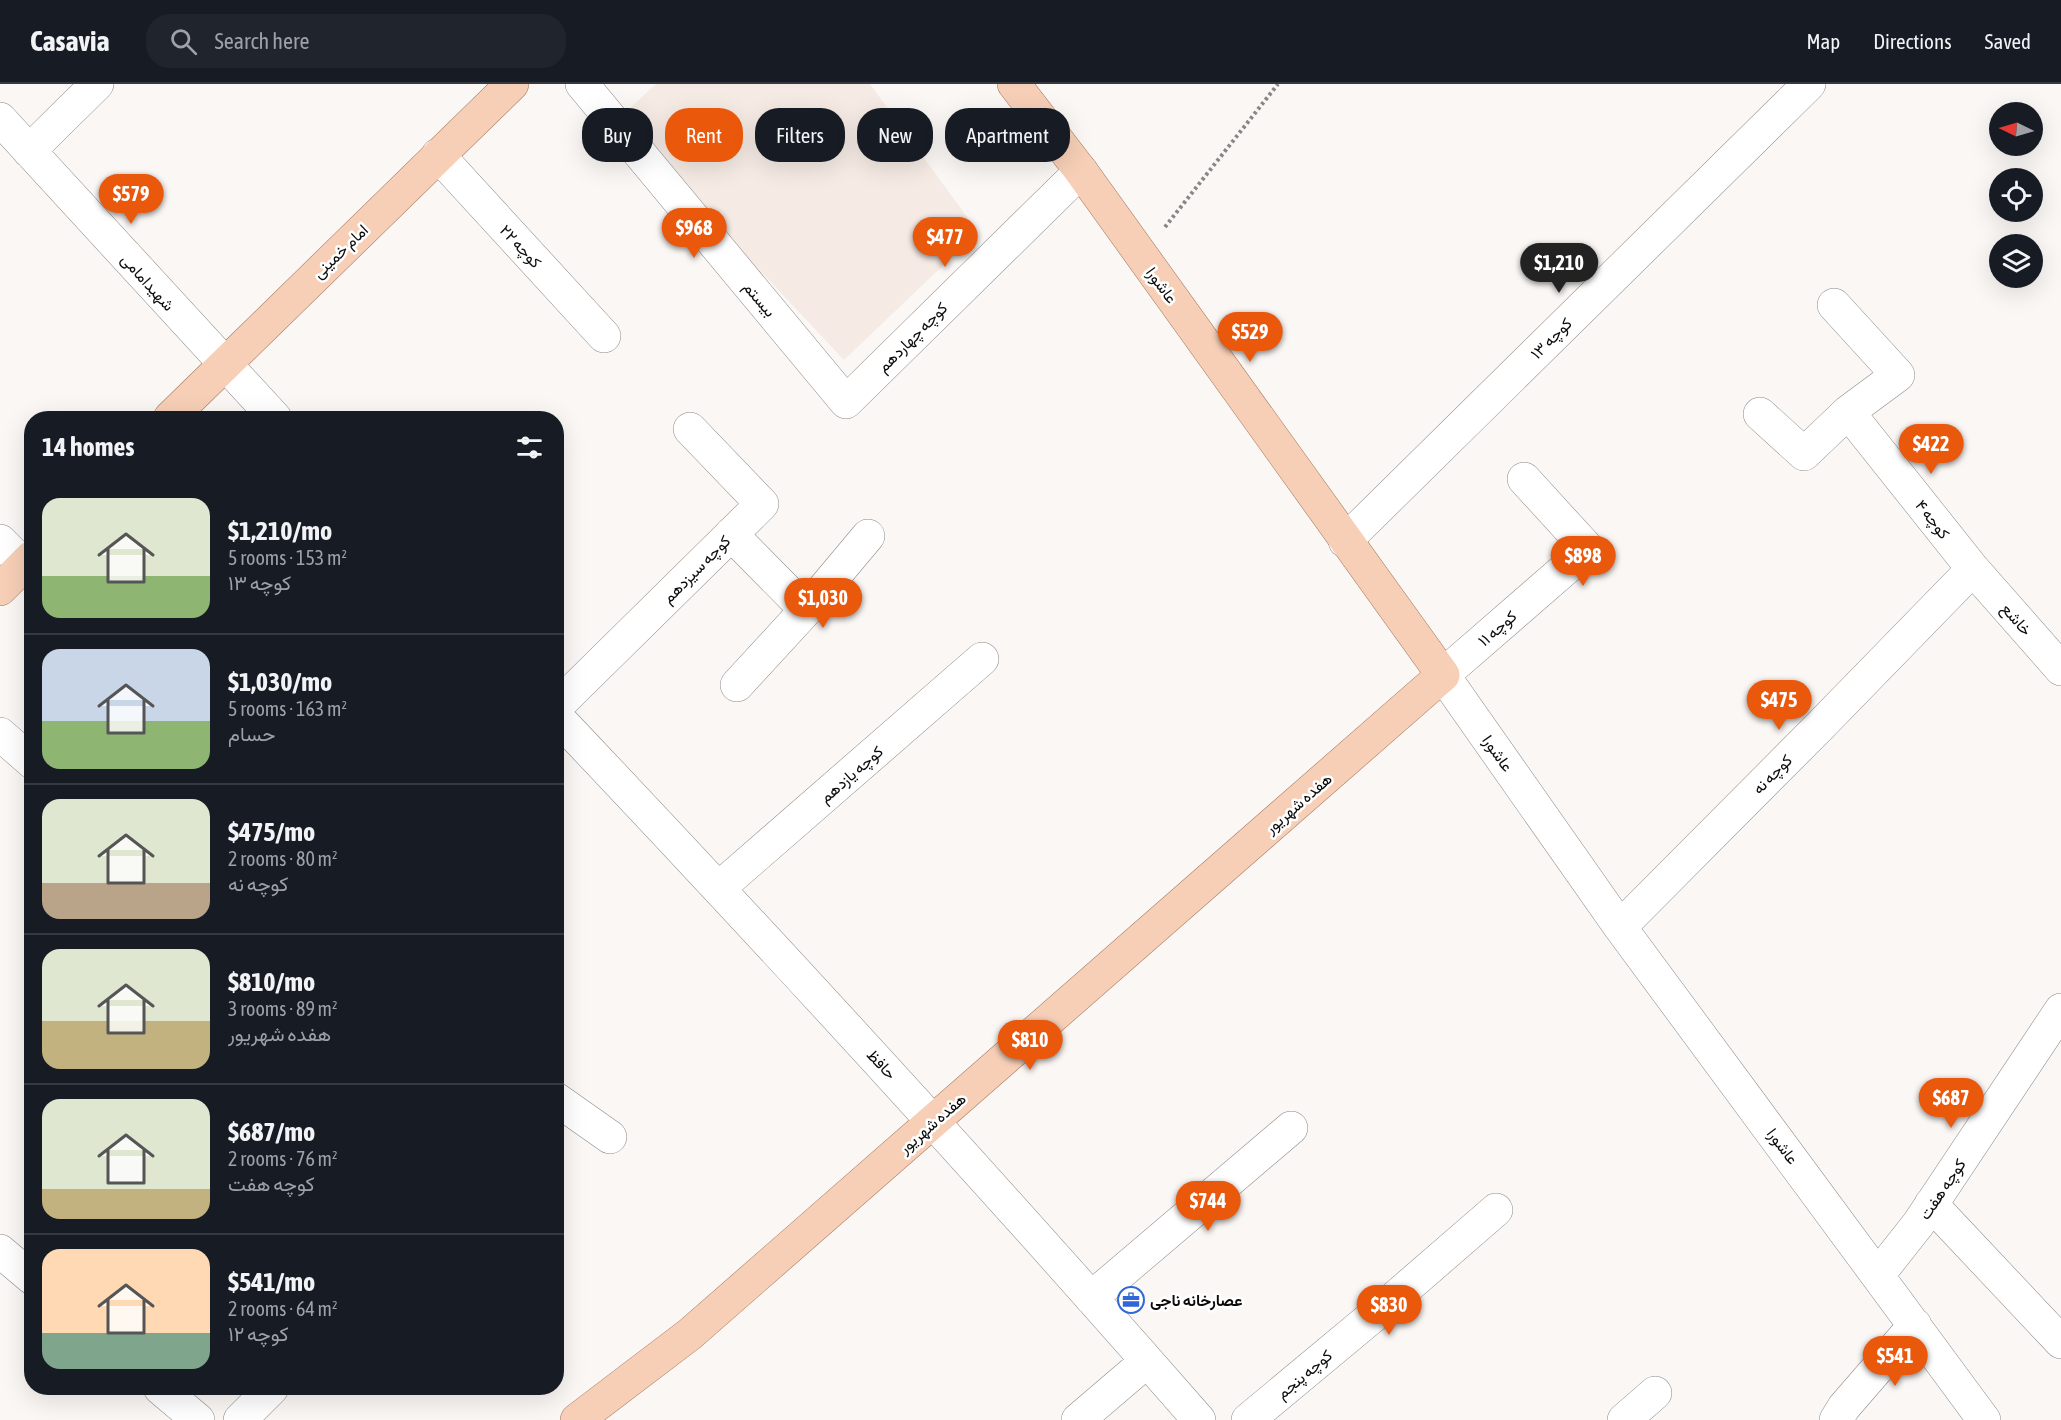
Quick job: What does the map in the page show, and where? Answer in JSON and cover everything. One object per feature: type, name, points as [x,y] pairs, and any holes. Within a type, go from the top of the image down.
[{"type":"main road","name":"امام خمینی","points":[[177,411],[513,84]]},
{"type":"main road","name":"عاشورا","points":[[1014,84],[1081,171],[1443,675]]},
{"type":"main road","points":[[0,589],[24,565]]},
{"type":"main road","name":"هفده شهریور","points":[[577,1420],[690,1334],[1443,675]]},
{"type":"street","points":[[29,151],[97,84]]},
{"type":"street","name":"بیستم","points":[[582,84],[846,402]]},
{"type":"street","name":"کوچه ۱۳","points":[[1345,541],[1809,84]]},
{"type":"street","name":"شهیدامامی","points":[[0,119],[224,364]]},
{"type":"street","name":"کوچه ۲۲","points":[[438,155],[604,336]]},
{"type":"street","name":"کوچه چهاردهم","points":[[846,402],[1081,171]]},
{"type":"street","points":[[1760,414],[1804,454],[1848,412],[1898,375],[1834,305]]},
{"type":"street","points":[[224,364],[268,411]]},
{"type":"street","name":"کوچه ۴","points":[[1848,412],[1973,569]]},
{"type":"street","name":"کوچه سیزدهم","points":[[564,699],[762,504],[690,429]]},
{"type":"street","name":"کوچه ۱۱","points":[[1443,675],[1588,549],[1524,479]]},
{"type":"street","points":[[732,534],[806,609]]},
{"type":"street","points":[[737,685],[868,537]]},
{"type":"street","points":[[0,541],[24,558]]},
{"type":"street","name":"خاشع","points":[[1973,569],[2061,669]]},
{"type":"street","name":"کوچه نه","points":[[1620,927],[1973,569]]},
{"type":"street","name":"کوچه یازدهم","points":[[719,888],[982,659]]},
{"type":"street","name":"عاشورا","points":[[1443,675],[1620,927],[1984,1420]]},
{"type":"street","name":"حافظ","points":[[564,724],[934,1121],[1199,1420]]},
{"type":"street","points":[[0,734],[24,755]]},
{"type":"street","name":"کوچه هفت","points":[[1878,1275],[1919,1223],[2058,1023]]},
{"type":"street","points":[[564,1105],[610,1137]]},
{"type":"street","points":[[1091,1298],[1291,1128]]},
{"type":"street","points":[[1931,1204],[2061,1342]]},
{"type":"street","name":"کوچه پنجم","points":[[1248,1420],[1496,1210]]},
{"type":"street","points":[[0,1251],[24,1271]]},
{"type":"street","points":[[1836,1420],[1844,1407],[1915,1325]]},
{"type":"street","points":[[1078,1420],[1147,1362]]},
{"type":"street","points":[[1624,1420],[1655,1393]]},
{"type":"street","points":[[168,1395],[198,1420]]},
{"type":"street","points":[[240,1420],[265,1395]]},
{"type":"path","points":[[1142,256],[1278,84]]},
{"type":"shaded area","points":[[656,84],[870,84],[888,108],[857,108],[857,162],[927,162],[978,232],[844,360],[653,156],[653,108],[630,108]]},
{"type":"place","name":"عصارخانه ناجی","points":[[1131,1300]]}]
